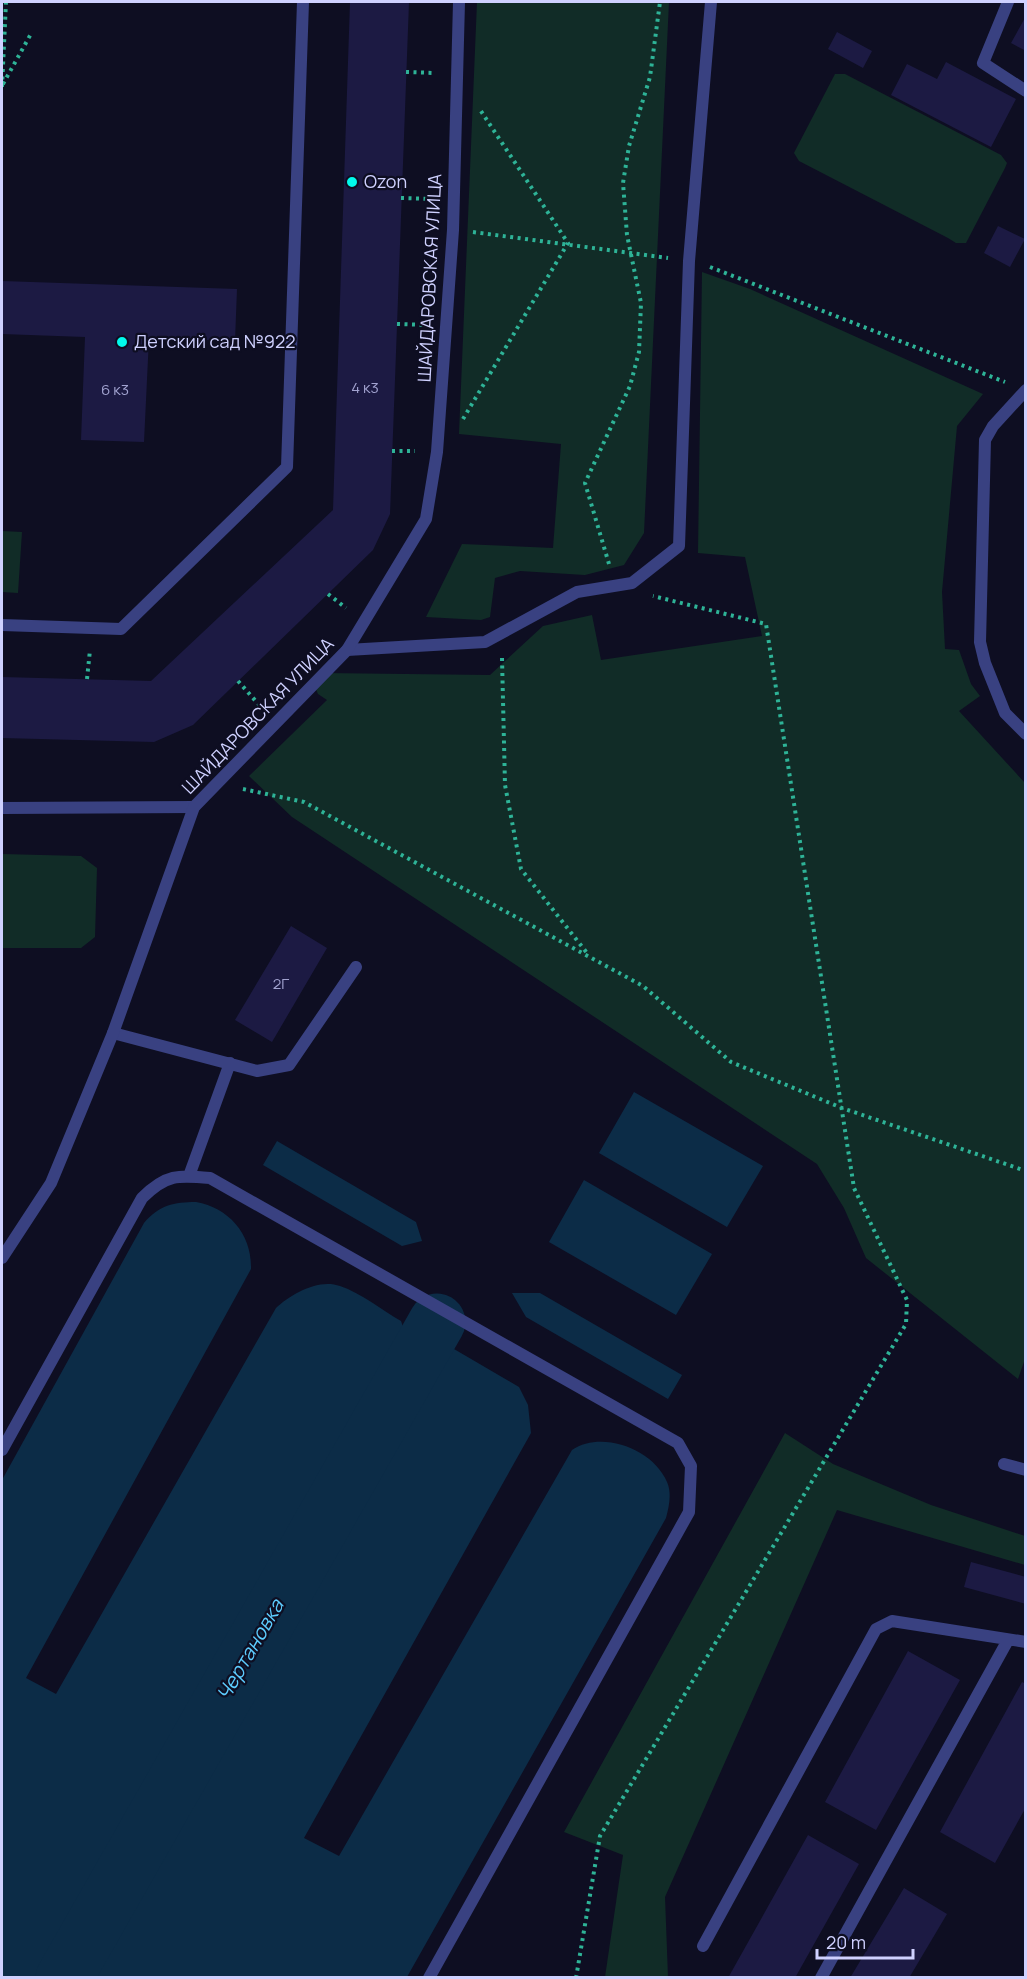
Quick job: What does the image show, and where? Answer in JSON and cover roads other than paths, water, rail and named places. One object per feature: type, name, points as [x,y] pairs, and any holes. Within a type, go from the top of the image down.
[{"type":"street","points":[[2,625],[121,629],[287,467],[303,2]]},
{"type":"street","name":"ШАЙДАРОВСКАЯ УЛИЦА","points":[[2,1258],[51,1183],[113,1033],[194,807],[219,784],[347,650],[426,519],[436,452],[453,230],[459,2]]},
{"type":"street","points":[[347,650],[485,642],[577,592],[632,583],[679,546],[689,261],[711,2]]},
{"type":"street","points":[[1008,2],[984,63],[1026,91]]},
{"type":"street","points":[[1025,390],[993,426],[986,440],[980,642],[985,663],[1005,713],[1026,734]]},
{"type":"street","points":[[2,808],[194,807]]},
{"type":"street","points":[[113,1033],[257,1071],[289,1065],[356,967]]},
{"type":"street","points":[[189,1176],[230,1063]]},
{"type":"street","points":[[2,1450],[142,1198],[157,1182],[178,1175],[210,1178],[678,1443],[691,1466],[689,1512],[429,1977]]},
{"type":"street","points":[[1004,1464],[1026,1470]]},
{"type":"street","points":[[703,1946],[876,1629],[892,1621],[1026,1642]]},
{"type":"street","points":[[820,1977],[1008,1640]]},
{"type":"water","points":[[634,1092],[763,1166],[727,1227],[599,1153]]},
{"type":"water","points":[[277,1141],[416,1222],[422,1241],[402,1246],[263,1165]]},
{"type":"water","points":[[584,1180],[712,1254],[676,1315],[549,1242]]},
{"type":"water","points":[[196,1202],[219,1210],[236,1225],[247,1245],[251,1269],[26,1678],[56,1694],[276,1308],[305,1289],[332,1284],[356,1293],[401,1321],[404,1330],[36,1977],[2,1977],[2,1480],[144,1223],[161,1208]]},
{"type":"water","points":[[512,1293],[540,1293],[682,1375],[668,1399],[526,1317]]},
{"type":"water","points":[[454,1349],[519,1387],[528,1405],[531,1433],[304,1838],[339,1856],[572,1450],[584,1444],[598,1442],[625,1446],[639,1452],[660,1470],[669,1486],[670,1500],[666,1518],[407,1977],[87,1977],[448,1350]]},
{"type":"waterway","name":"Чертановка","points":[[64,1978],[437,1322]]},
{"type":"place","name":"Ozon","points":[[352,182]]},
{"type":"place","name":"Детский сад №922","points":[[122,342]]}]
